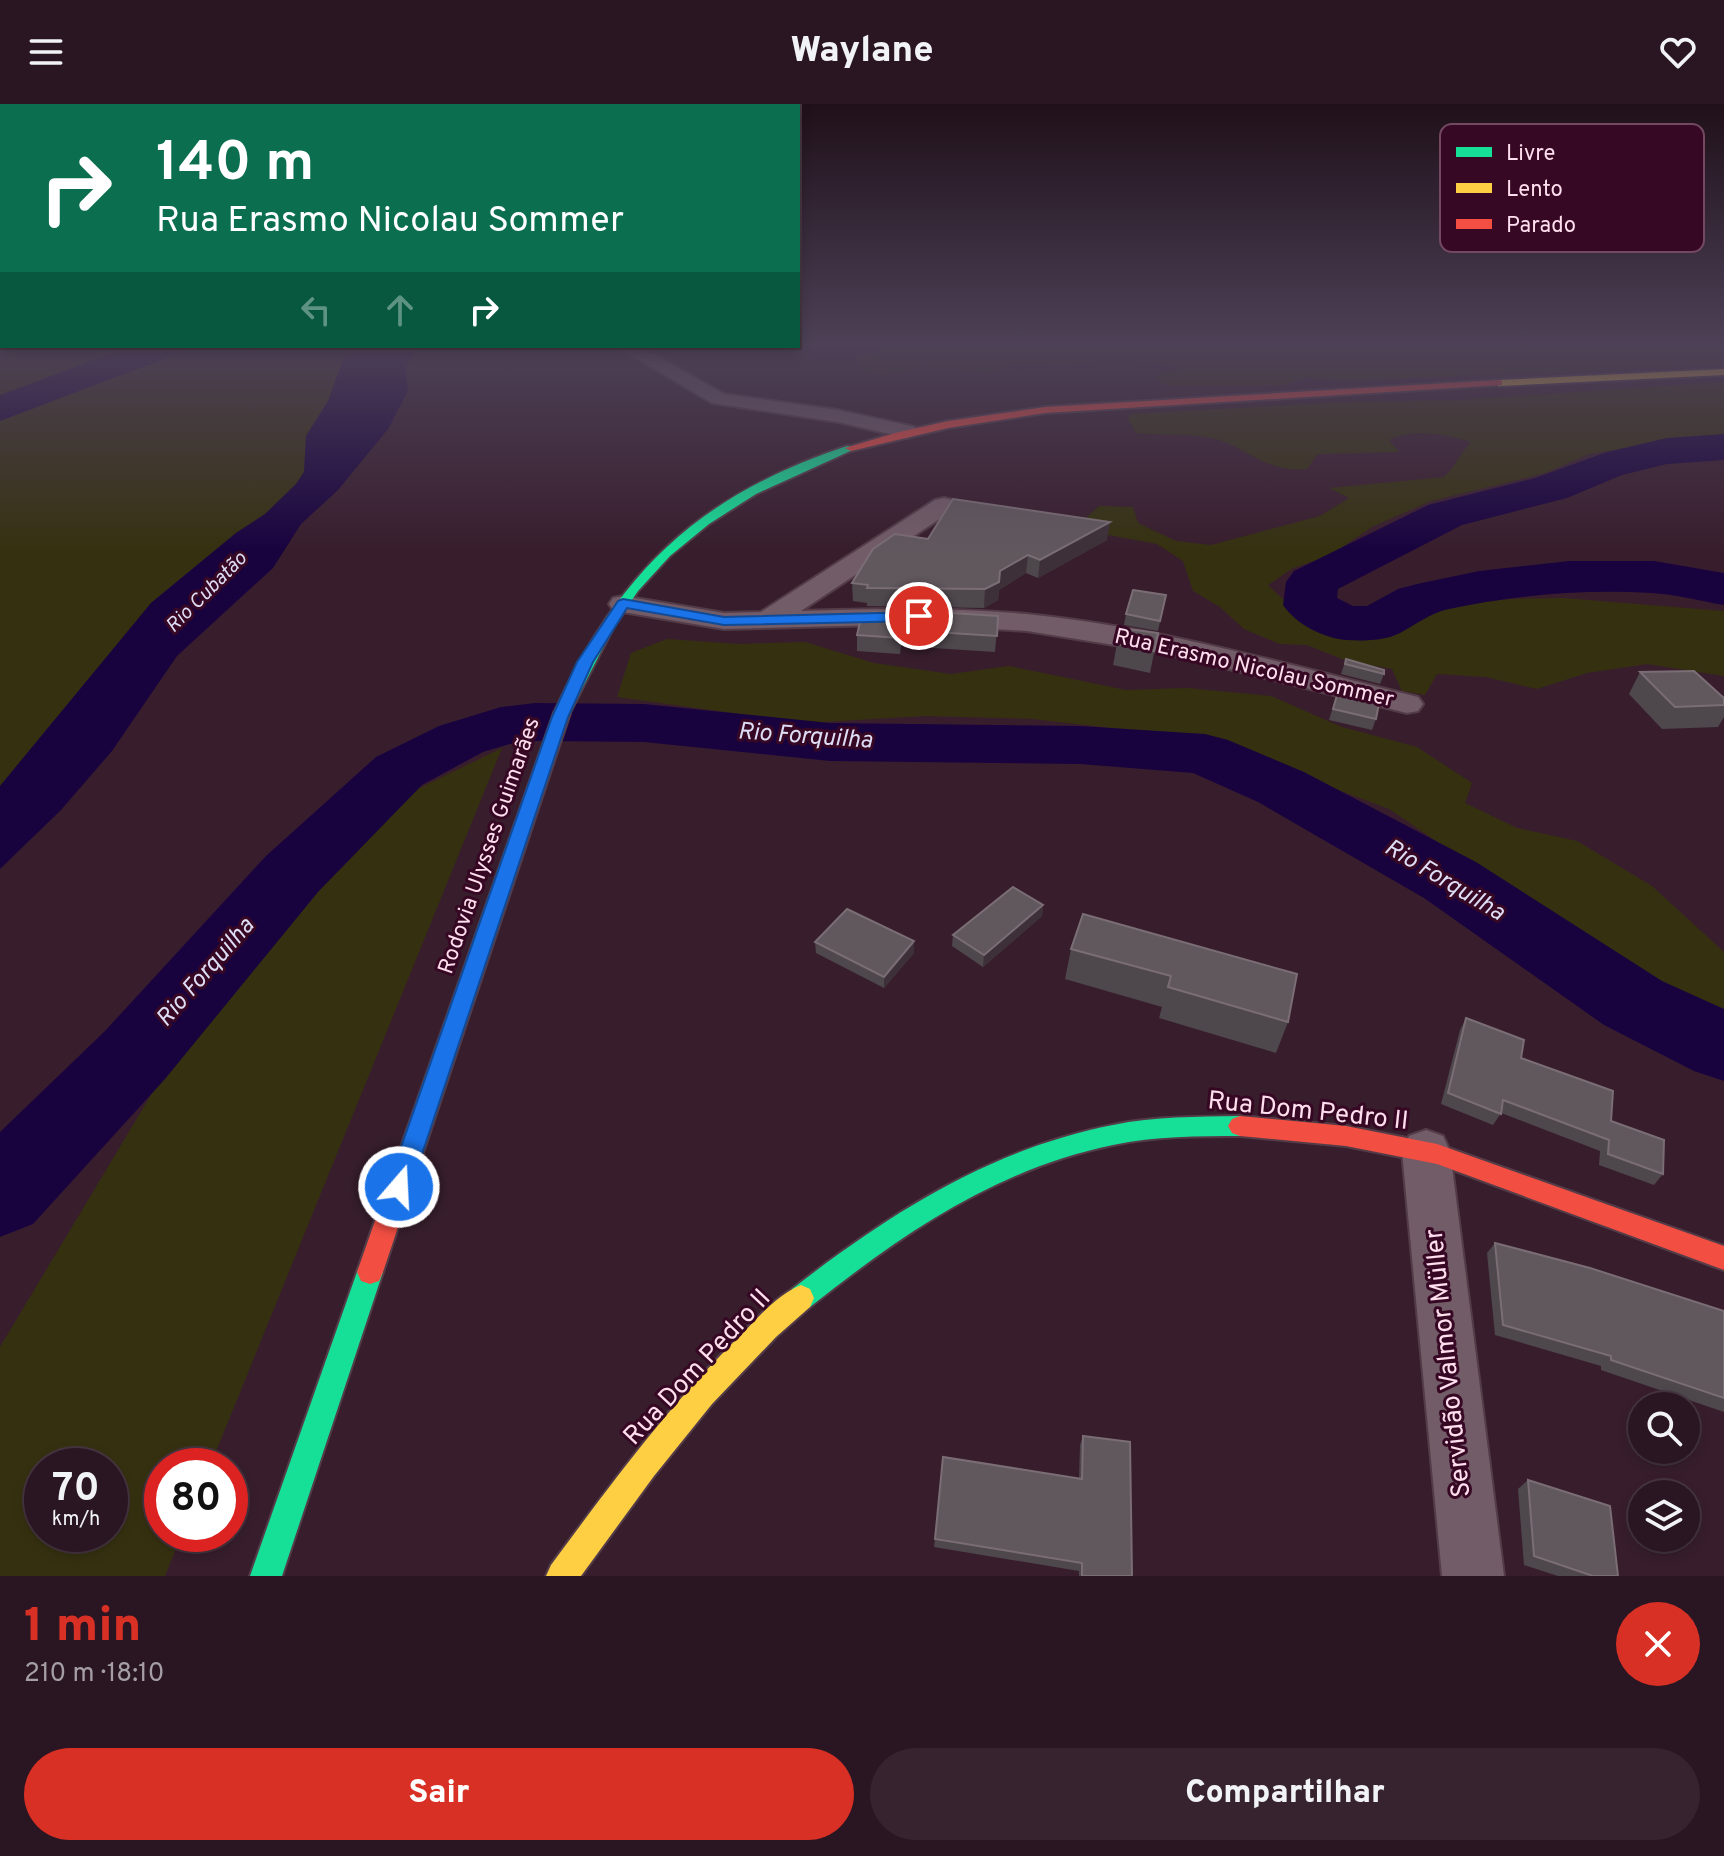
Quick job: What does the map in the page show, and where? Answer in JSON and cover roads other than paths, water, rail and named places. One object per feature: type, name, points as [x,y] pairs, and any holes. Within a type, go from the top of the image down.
[{"type":"main road","name":"Rodovia Ulysses Guimarães","points":[[266,1576],[560,717],[602,634],[660,557],[725,507],[778,476],[842,451],[907,432],[985,416],[1019,413]]},
{"type":"main road","name":"Rua Dom Pedro II","points":[[562,1576],[621,1492],[773,1320],[825,1275],[885,1232],[992,1170],[1036,1152],[1106,1133],[1177,1126],[1255,1128],[1351,1137],[1426,1151],[1724,1258]]},
{"type":"street","points":[[815,413],[907,432]]},
{"type":"street","points":[[768,619],[944,505]]},
{"type":"street","name":"Rua Erasmo Nicolau Sommer","points":[[623,604],[724,621],[919,616],[1027,623],[1164,644],[1407,704]]},
{"type":"street","name":"Servidão Valmor Müller","points":[[1426,1151],[1473,1576]]},
{"type":"water","name":"Rio Cubatão","points":[[321,413],[397,413],[388,429],[338,490],[301,524],[273,568],[177,656],[112,751],[61,810],[0,869],[0,786],[151,603],[236,533],[265,514],[296,484],[304,472],[306,436]]},
{"type":"waterway","name":"Rio Forquilha","points":[[1724,447],[1667,451],[1607,465],[1551,488],[1445,515],[1312,582],[1310,605],[1343,623],[1378,623],[1417,600],[1479,587],[1569,577],[1654,577],[1724,589]]},
{"type":"waterway","name":"Rio Forquilha","points":[[0,1194],[135,1055],[292,874],[399,771],[461,739],[501,726],[535,722],[644,723],[830,742],[1080,745],[1205,754],[1281,787],[1450,880],[1633,1003],[1724,1047]]}]
